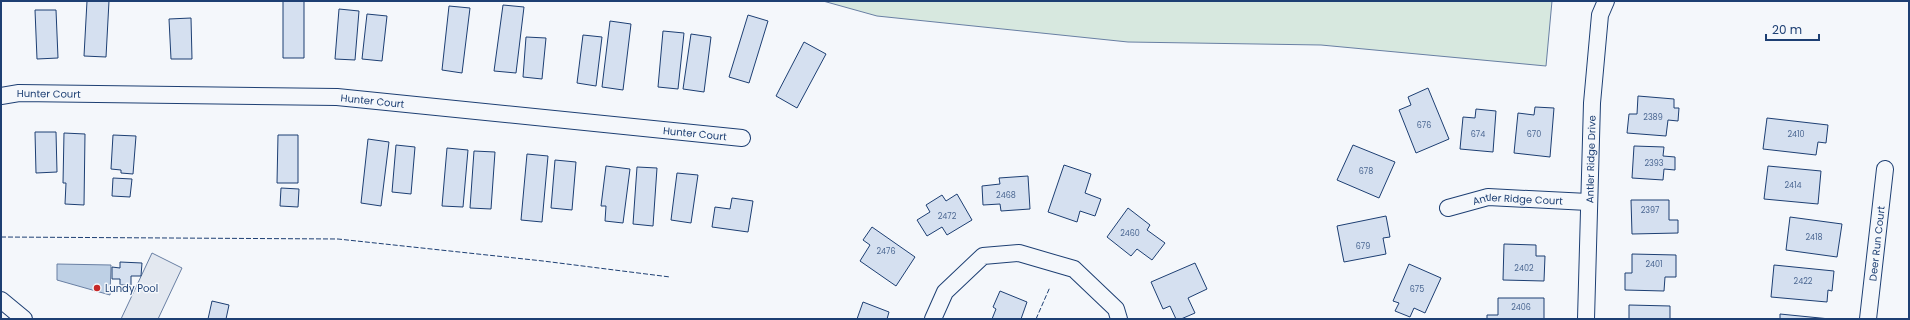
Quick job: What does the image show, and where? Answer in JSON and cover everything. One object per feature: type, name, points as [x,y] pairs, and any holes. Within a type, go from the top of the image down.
[{"type":"street","name":"Antler Ridge Drive","points":[[1586,319],[1588,202],[1592,103],[1600,15],[1606,1]]},
{"type":"street","name":"Hunter Court","points":[[1,96],[19,93],[337,97],[742,138]]},
{"type":"street","name":"Deer Run Court","points":[[1868,319],[1885,169]]},
{"type":"street","name":"Antler Ridge Court","points":[[1448,208],[1488,196],[1588,202]]},
{"type":"street","points":[[933,319],[945,292],[984,256],[1019,253],[1074,269],[1116,309],[1119,319]]},
{"type":"street","points":[[1,300],[24,319]]},
{"type":"shaded area","points":[[823,1],[1552,1],[1546,66],[1321,45],[1128,42],[877,16]]},
{"type":"shaded area","points":[[152,253],[182,268],[158,319],[121,319]]},
{"type":"water","name":"Lundy Pool","points":[[57,264],[111,265],[110,295],[57,280]]},
{"type":"building","points":[[87,1],[109,1],[106,57],[84,56]]},
{"type":"building","points":[[283,1],[304,1],[304,58],[283,58]]},
{"type":"building","points":[[503,5],[524,7],[516,73],[494,71]]},
{"type":"building","points":[[449,6],[470,8],[462,73],[442,70]]},
{"type":"building","points":[[339,9],[359,11],[355,60],[335,59]]},
{"type":"building","points":[[35,10],[56,10],[58,58],[37,59]]},
{"type":"building","points":[[367,14],[387,16],[382,61],[362,59]]},
{"type":"building","points":[[748,15],[768,21],[749,83],[729,77]]},
{"type":"building","points":[[191,18],[192,59],[171,59],[169,19]]},
{"type":"building","points":[[610,21],[631,24],[623,90],[602,87]]},
{"type":"building","points":[[663,31],[684,33],[678,89],[658,87]]},
{"type":"building","points":[[691,34],[711,37],[704,92],[683,89]]},
{"type":"building","points":[[583,35],[602,37],[596,86],[577,83]]},
{"type":"building","points":[[526,37],[546,38],[542,79],[523,77]]},
{"type":"building","points":[[804,42],[826,54],[797,108],[776,96]]},
{"type":"building","points":[[1428,88],[1449,139],[1416,153],[1399,110],[1411,105],[1408,97]]},
{"type":"building","points":[[1638,96],[1674,99],[1674,108],[1679,108],[1678,121],[1668,120],[1666,136],[1627,133],[1629,114],[1637,114]]},
{"type":"building","points":[[1535,107],[1554,108],[1550,157],[1514,153],[1518,113],[1534,115]]},
{"type":"building","points":[[1476,109],[1496,111],[1493,152],[1460,149],[1463,117],[1475,118]]},
{"type":"building","points":[[1767,118],[1828,125],[1826,143],[1818,142],[1816,155],[1763,149]]},
{"type":"building","points":[[35,132],[56,132],[57,172],[36,173]]},
{"type":"building","points":[[64,133],[85,134],[84,205],[65,204],[66,183],[63,183]]},
{"type":"building","points":[[113,135],[136,136],[133,174],[121,173],[121,170],[111,169]]},
{"type":"building","points":[[278,135],[298,135],[298,183],[277,183]]},
{"type":"building","points":[[368,139],[389,142],[381,206],[361,203]]},
{"type":"building","points":[[396,145],[415,147],[411,194],[392,192]]},
{"type":"building","points":[[1353,145],[1395,162],[1379,198],[1337,180]]},
{"type":"building","points":[[1634,146],[1664,147],[1663,156],[1675,157],[1675,170],[1664,169],[1663,180],[1632,178]]},
{"type":"building","points":[[447,148],[468,150],[463,207],[442,206]]},
{"type":"building","points":[[474,151],[495,152],[491,209],[470,208]]},
{"type":"building","points":[[527,154],[548,156],[542,222],[521,220]]},
{"type":"building","points":[[555,160],[576,162],[572,210],[551,208]]},
{"type":"building","points":[[1064,165],[1091,174],[1085,193],[1101,199],[1095,216],[1080,211],[1077,222],[1048,212]]},
{"type":"building","points":[[606,166],[630,169],[623,223],[605,221],[606,206],[601,206]]},
{"type":"building","points":[[1768,166],[1821,171],[1818,204],[1764,199]]},
{"type":"building","points":[[637,167],[657,168],[653,226],[633,224]]},
{"type":"building","points":[[677,173],[698,175],[691,223],[671,220]]},
{"type":"building","points":[[1028,176],[1030,209],[1001,211],[1000,204],[983,205],[982,186],[1000,184],[999,178]]},
{"type":"building","points":[[113,178],[132,179],[130,197],[112,196]]},
{"type":"building","points":[[281,188],[299,189],[298,207],[280,206]]},
{"type":"building","points":[[957,194],[972,220],[947,235],[942,227],[927,236],[917,220],[930,212],[926,205],[942,195],[946,201]]},
{"type":"building","points":[[732,198],[753,201],[748,232],[712,227],[715,207],[730,209]]},
{"type":"building","points":[[1631,200],[1669,200],[1669,220],[1678,220],[1678,233],[1632,234]]},
{"type":"building","points":[[1128,208],[1150,225],[1147,230],[1165,243],[1152,260],[1137,249],[1131,256],[1107,237]]},
{"type":"building","points":[[1386,216],[1390,237],[1383,238],[1386,254],[1344,262],[1337,226]]},
{"type":"building","points":[[1790,217],[1842,224],[1837,257],[1786,250]]},
{"type":"building","points":[[872,227],[915,257],[896,286],[860,261],[870,245],[863,240]]},
{"type":"building","points":[[1504,244],[1536,245],[1536,256],[1545,256],[1544,281],[1503,280]]},
{"type":"building","points":[[1632,254],[1676,255],[1676,277],[1665,277],[1664,291],[1625,290],[1625,273],[1632,273]]},
{"type":"building","points":[[120,262],[142,263],[141,276],[131,276],[131,285],[120,285],[120,279],[112,279],[112,267],[120,268]]},
{"type":"building","points":[[1195,263],[1207,289],[1188,298],[1195,313],[1181,319],[1176,319],[1170,306],[1163,309],[1151,282]]},
{"type":"building","points":[[1409,264],[1441,278],[1425,313],[1414,308],[1410,317],[1395,311],[1399,303],[1393,301]]},
{"type":"building","points":[[1774,265],[1834,271],[1832,291],[1828,290],[1827,302],[1771,297]]},
{"type":"building","points":[[1000,291],[1027,302],[1021,319],[992,319],[996,309],[993,307]]},
{"type":"building","points":[[1498,298],[1544,298],[1544,319],[1487,319],[1487,315],[1498,315]]},
{"type":"building","points":[[212,301],[229,305],[226,319],[208,319]]},
{"type":"building","points":[[863,302],[889,312],[887,319],[857,319]]},
{"type":"building","points":[[1629,305],[1670,306],[1670,319],[1629,319]]},
{"type":"building","points":[[1780,314],[1830,319],[1780,319]]},
{"type":"fence","points":[[1,237],[338,239],[543,261],[670,277]]},
{"type":"fence","points":[[1036,319],[1050,287]]},
{"type":"place","name":"Lundy Pool","points":[[97,288]]}]
